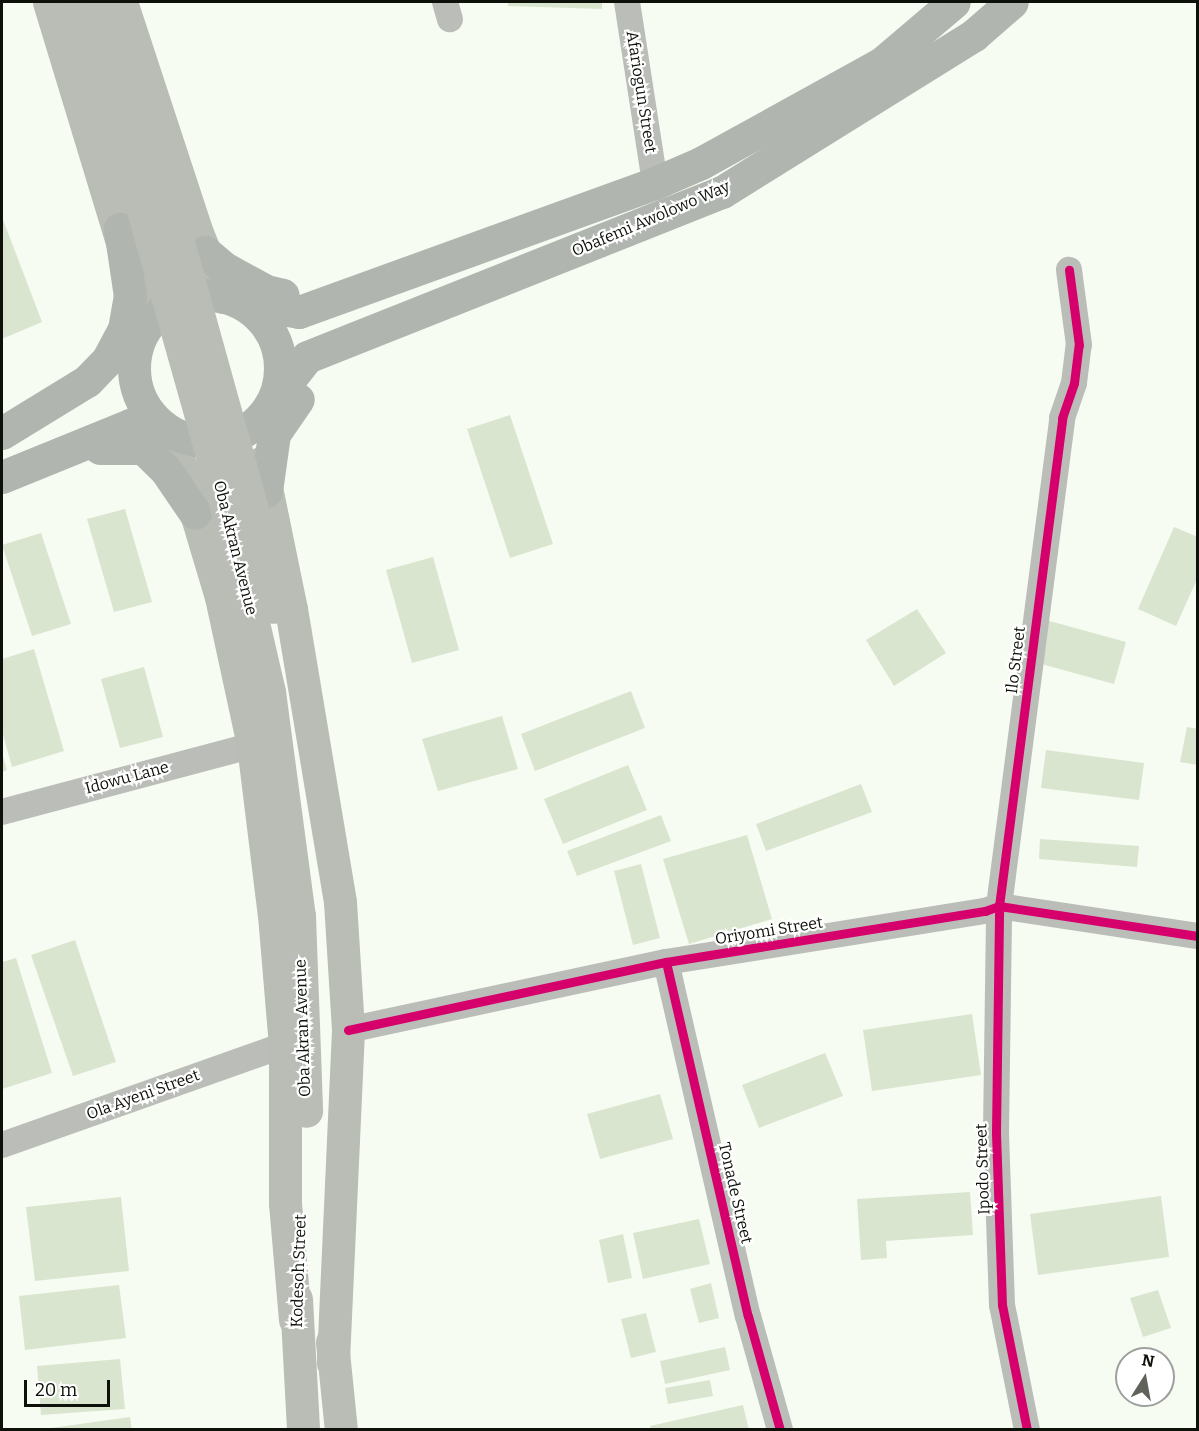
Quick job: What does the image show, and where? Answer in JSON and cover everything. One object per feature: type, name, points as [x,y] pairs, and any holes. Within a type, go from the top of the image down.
[{"type":"main road","points":[[12,427],[115,382],[143,332],[145,317],[49,2]]},
{"type":"main road","name":"Oba Akran Avenue","points":[[77,2],[132,171],[227,510],[269,692],[299,916],[314,1112]]},
{"type":"main road","name":"Oba Akran Avenue","points":[[102,2],[158,170],[252,508],[288,686],[320,907],[314,1112]]},
{"type":"main road","name":"Obafemi Awolowo Way","points":[[954,2],[888,73],[722,192],[307,357],[262,417],[245,431],[225,440],[202,442],[181,437],[162,426],[147,411],[135,382],[135,351],[143,332],[156,315],[174,302],[195,296],[230,299],[300,312],[328,303],[574,209],[655,183],[701,163],[888,73],[974,35],[1012,2]]},
{"type":"main road","points":[[64,50],[84,65],[108,63],[126,53],[126,15]]},
{"type":"main road","points":[[126,15],[205,252],[230,299]]},
{"type":"main road","points":[[12,427],[87,381],[108,359],[124,329],[130,296],[120,230]]},
{"type":"main road","points":[[205,252],[224,268],[266,291],[328,303]]},
{"type":"main road","name":"Obafemi Awolowo Way","points":[[230,299],[257,315],[272,332],[280,354],[281,377],[274,399]]},
{"type":"main road","points":[[267,491],[274,434],[316,374],[356,338]]},
{"type":"main road","points":[[274,399],[257,445],[315,743],[340,903],[348,1030],[345,1164],[333,1363]]},
{"type":"main road","points":[[13,473],[130,425],[162,426],[184,473],[220,597],[253,745],[274,915],[285,1045],[285,1203],[295,1320]]},
{"type":"main road","points":[[60,453],[120,446],[143,448],[165,469],[195,513]]},
{"type":"main road","points":[[253,745],[263,724],[280,716],[301,720],[315,743]]},
{"type":"main road","name":"Kodesoh Street","points":[[303,1430],[295,1320],[314,1112]]},
{"type":"main road","name":"Kodesoh Street","points":[[314,1112],[333,1363],[341,1430]]},
{"type":"street","name":"Afariogun Street","points":[[627,2],[655,183]]},
{"type":"street","name":"Ilo Street","points":[[999,906],[1062,418],[1074,383],[1079,345],[1069,270]]},
{"type":"street","name":"Idowu Lane","points":[[2,812],[253,745]]},
{"type":"street","name":"Oriyomi Street","points":[[348,1030],[666,962],[999,906],[1197,936]]},
{"type":"street","name":"Ipodo Street","points":[[999,906],[996,1132],[1002,1305],[1027,1430]]},
{"type":"street","name":"Tonade Street","points":[[666,962],[748,1316],[780,1430]]},
{"type":"street","name":"Ola Ayeni Street","points":[[2,1145],[285,1045]]},
{"type":"building","points":[[508,2],[602,2],[602,9],[508,6]]},
{"type":"building","points":[[2,217],[42,322],[2,339]]},
{"type":"building","points":[[510,415],[553,544],[510,558],[467,429]]},
{"type":"building","points":[[125,509],[152,602],[114,612],[87,519]]},
{"type":"building","points":[[1174,527],[1198,537],[1198,577],[1176,626],[1138,609]]},
{"type":"building","points":[[41,533],[71,624],[32,636],[2,545]]},
{"type":"building","points":[[433,557],[459,650],[412,663],[386,570]]},
{"type":"building","points":[[917,609],[946,653],[894,686],[866,640]]},
{"type":"building","points":[[1046,620],[1126,642],[1114,684],[1034,662]]},
{"type":"building","points":[[34,649],[64,751],[12,767],[2,731],[2,659]]},
{"type":"building","points":[[144,667],[163,737],[120,748],[101,679]]},
{"type":"building","points":[[631,691],[645,728],[535,771],[521,734]]},
{"type":"building","points":[[502,716],[518,769],[438,791],[422,739]]},
{"type":"building","points":[[1187,727],[1198,729],[1198,765],[1180,762]]},
{"type":"building","points":[[1046,750],[1144,763],[1139,800],[1041,788]]},
{"type":"building","points":[[2,753],[7,770],[2,772]]},
{"type":"building","points":[[628,765],[647,810],[563,844],[544,799]]},
{"type":"building","points":[[861,784],[872,812],[766,851],[756,824]]},
{"type":"building","points":[[661,815],[671,841],[577,876],[567,851]]},
{"type":"building","points":[[747,835],[772,919],[689,944],[663,859]]},
{"type":"building","points":[[1040,839],[1139,846],[1137,867],[1039,859]]},
{"type":"building","points":[[641,864],[660,938],[633,945],[614,871]]},
{"type":"building","points":[[75,940],[116,1062],[73,1076],[31,955]]},
{"type":"building","points":[[16,958],[52,1073],[2,1089],[2,962]]},
{"type":"building","points":[[972,1014],[981,1075],[872,1091],[863,1030]]},
{"type":"building","points":[[825,1053],[843,1096],[759,1128],[742,1085]]},
{"type":"building","points":[[660,1094],[673,1139],[600,1159],[587,1114]]},
{"type":"building","points":[[970,1192],[973,1235],[886,1241],[887,1258],[861,1260],[857,1199]]},
{"type":"building","points":[[1161,1196],[1169,1257],[1038,1275],[1030,1214]]},
{"type":"building","points":[[121,1197],[129,1271],[35,1281],[26,1207]]},
{"type":"building","points":[[699,1219],[710,1264],[643,1279],[633,1233]]},
{"type":"building","points":[[623,1234],[632,1278],[608,1283],[599,1240]]},
{"type":"building","points":[[711,1283],[719,1318],[699,1323],[690,1289]]},
{"type":"building","points":[[119,1285],[126,1338],[25,1350],[19,1296]]},
{"type":"building","points":[[1158,1290],[1171,1328],[1143,1337],[1130,1298]]},
{"type":"building","points":[[646,1313],[656,1352],[631,1358],[621,1319]]},
{"type":"building","points":[[725,1347],[730,1370],[665,1384],[660,1361]]},
{"type":"building","points":[[120,1359],[125,1409],[41,1415],[37,1366]]},
{"type":"building","points":[[710,1380],[713,1396],[668,1404],[665,1388]]},
{"type":"building","points":[[743,1405],[749,1430],[651,1430],[650,1426]]},
{"type":"building","points":[[130,1417],[132,1430],[51,1430],[51,1428]]},
{"type":"cycle path","points":[[1027,1430],[1002,1305],[996,1132],[999,906],[1062,418],[1074,383],[1079,345],[1069,270]]},
{"type":"cycle path","points":[[348,1030],[666,962],[985,911],[999,906],[1198,936]]},
{"type":"cycle path","points":[[666,962],[748,1316],[780,1430]]}]
